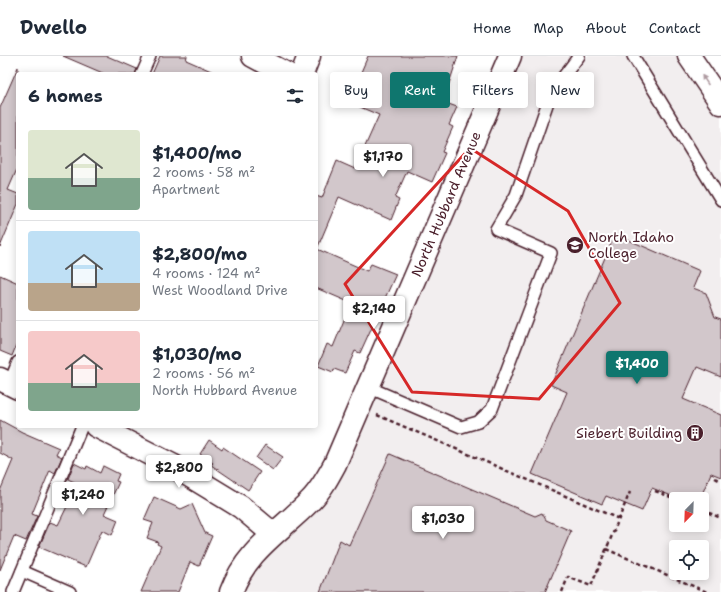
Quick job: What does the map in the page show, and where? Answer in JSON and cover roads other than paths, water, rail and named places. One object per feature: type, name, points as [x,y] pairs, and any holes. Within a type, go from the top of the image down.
[{"type":"street","points":[[253,56],[283,72]]},
{"type":"street","points":[[303,72],[309,56]]},
{"type":"street","name":"North Hubbard Avenue","points":[[231,592],[249,558],[273,534],[312,500],[335,464],[510,56]]},
{"type":"street","points":[[688,56],[721,103]]},
{"type":"street","points":[[108,429],[172,465],[241,507],[273,534]]},
{"type":"lane","points":[[143,72],[150,56]]},
{"type":"lane","points":[[368,387],[436,418],[461,427],[478,422],[492,409],[551,253],[496,229],[516,195],[551,93],[579,56]]},
{"type":"lane","points":[[632,56],[721,200]]},
{"type":"lane","points":[[9,384],[16,367]]},
{"type":"lane","points":[[13,592],[81,428]]},
{"type":"lane","points":[[22,571],[70,592]]},
{"type":"place","name":"North Idaho College","points":[[575,245]]},
{"type":"place","name":"Siebert Building","points":[[695,433]]}]
